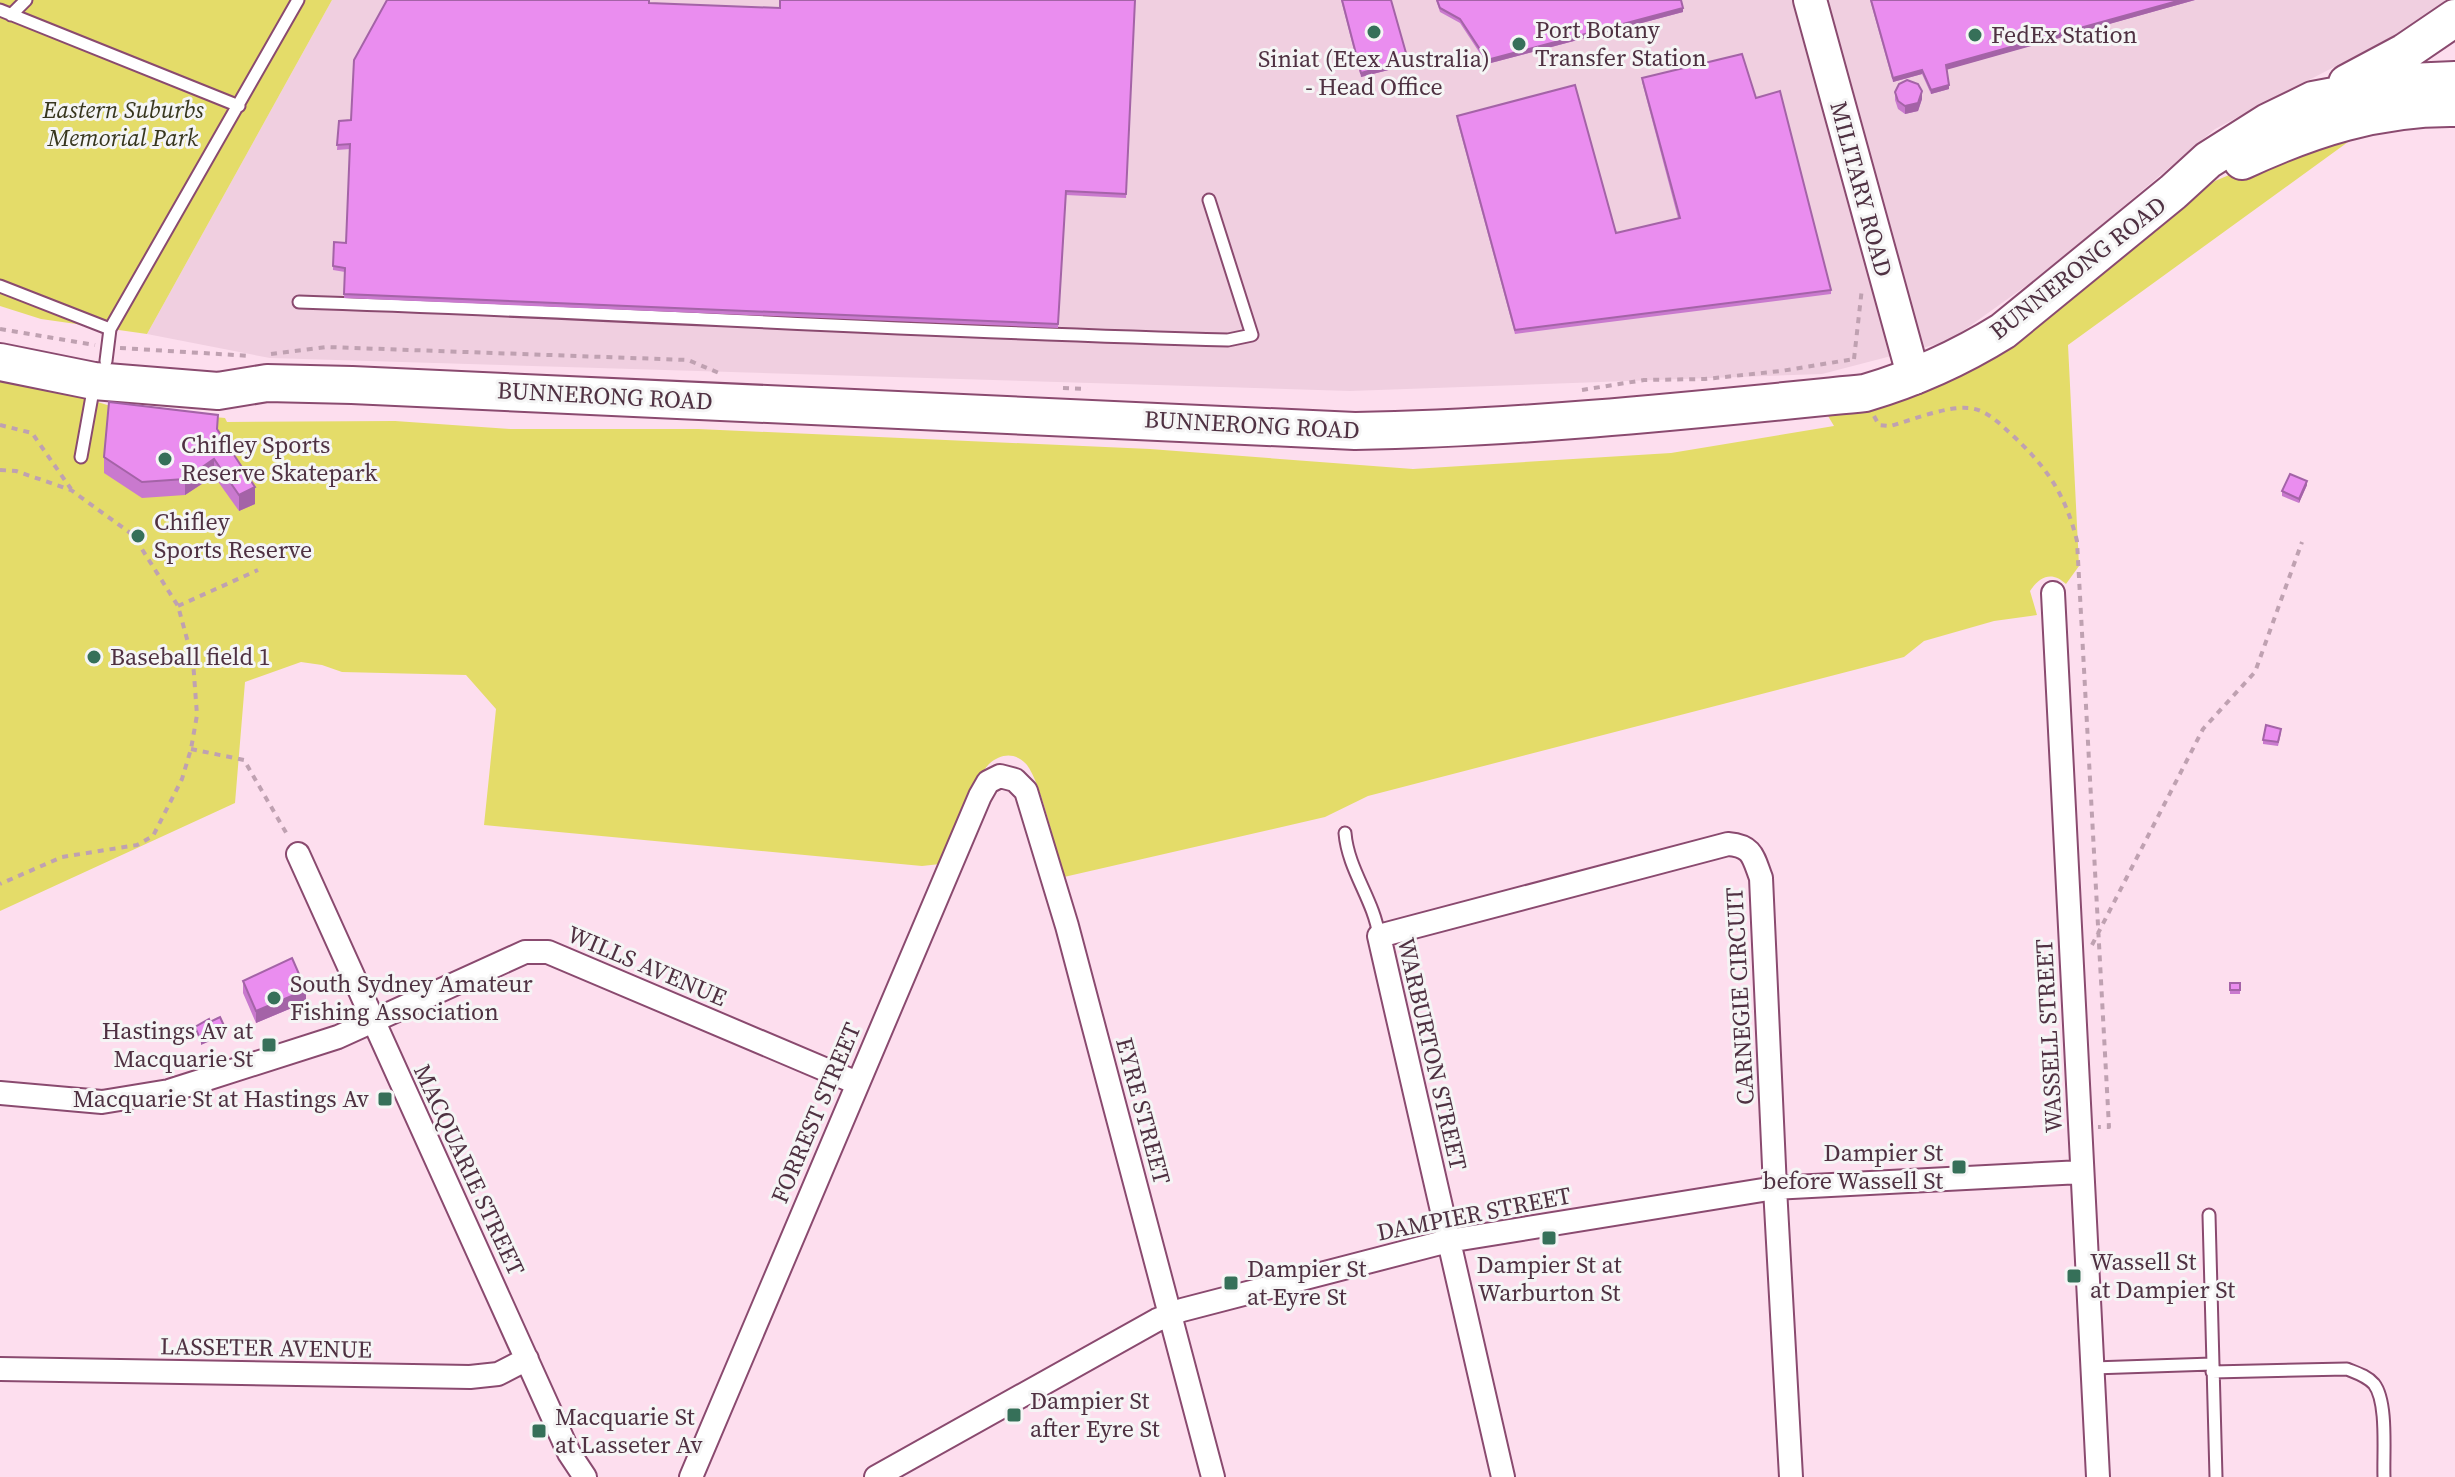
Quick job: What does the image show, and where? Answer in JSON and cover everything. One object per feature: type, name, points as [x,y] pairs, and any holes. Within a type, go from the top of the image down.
[{"type":"main road","points":[[2313,100],[2405,52],[2455,18]]},
{"type":"main road","name":"BUNNERONG ROAD","points":[[0,342],[103,360],[219,370],[262,364],[1355,431],[1521,424],[1865,393],[1914,378],[2003,331],[2233,142],[2313,100],[2409,82],[2455,80]]},
{"type":"main road","name":"BUNNERONG ROAD","points":[[2173,192],[2280,143],[2323,127],[2367,115],[2421,108],[2455,108]]},
{"type":"main road","name":"BUNNERONG ROAD","points":[[0,362],[103,360]]},
{"type":"street","name":"MILITARY ROAD","points":[[1810,0],[1914,378]]},
{"type":"street","name":"WASSELL STREET","points":[[2053,593],[2098,1477]]},
{"type":"street","name":"FORREST STREET","points":[[691,1477],[980,796],[988,782],[1000,776]]},
{"type":"street","name":"EYRE STREET","points":[[1000,776],[1015,780],[1026,791],[1067,926],[1213,1477]]},
{"type":"street","name":"CARNEGIE CIRCUIT","points":[[1379,936],[1728,844],[1742,845],[1753,855],[1761,878],[1791,1477]]},
{"type":"street","name":"MACQUARIE STREET","points":[[298,854],[569,1453],[585,1477]]},
{"type":"street","name":"WARBURTON STREET","points":[[1379,936],[1503,1477]]},
{"type":"street","name":"WILLS AVENUE","points":[[0,1093],[102,1102],[156,1094],[338,1037],[525,952],[548,952],[857,1083]]},
{"type":"street","name":"DAMPIER STREET","points":[[876,1477],[1157,1320],[1448,1241],[1775,1188],[2082,1172]]},
{"type":"street","name":"LASSETER AVENUE","points":[[0,1369],[470,1377],[498,1374],[527,1359]]},
{"type":"lane","points":[[6,12],[26,0]]},
{"type":"lane","points":[[81,457],[103,360],[298,0]]},
{"type":"lane","points":[[6,12],[239,106]]},
{"type":"lane","points":[[299,302],[700,317],[1049,335],[1228,340],[1252,335],[1209,200]]},
{"type":"lane","points":[[0,286],[103,360]]},
{"type":"lane","name":"WARBURTON STREET","points":[[1345,833],[1346,851],[1377,923],[1379,936]]},
{"type":"lane","points":[[2209,1215],[2216,1477]]},
{"type":"lane","points":[[2093,1368],[2347,1369],[2366,1376],[2376,1386],[2382,1405],[2384,1477]]},
{"type":"path","points":[[0,329],[103,360],[262,364],[327,347],[688,360],[717,373],[733,374]]},
{"type":"path","points":[[1580,390],[1644,380],[1705,379],[1781,371],[1854,359],[1879,425],[1890,426],[1963,407],[1986,413],[2032,452],[2053,479],[2069,510],[2077,541],[2109,1127],[2080,1128]]},
{"type":"path","points":[[1048,387],[1095,390]]},
{"type":"path","points":[[1,426],[32,433],[72,491]]},
{"type":"path","points":[[0,470],[16,471],[72,491],[133,535],[178,606],[193,661],[197,715],[191,749],[173,800],[147,842],[62,857],[0,884]]},
{"type":"path","points":[[2073,977],[2100,932],[2203,729],[2255,672],[2302,542]]},
{"type":"path","points":[[178,606],[258,570]]},
{"type":"path","points":[[191,749],[244,760],[298,854]]},
{"type":"shaded area","points":[[332,0],[2446,0],[2430,17],[2215,129],[2048,270],[1949,341],[1822,374],[1350,391],[270,358],[147,334]]},
{"type":"green space","name":"Eastern Suburbs Memorial Park","points":[[0,0],[332,0],[147,334],[41,319],[0,306]]},
{"type":"green space","points":[[2359,134],[2068,345],[2079,566],[2066,584],[2046,577],[2034,586],[2030,591],[2037,615],[1994,621],[1924,641],[1904,657],[1368,796],[1325,817],[1064,877],[1043,801],[1032,774],[1023,761],[1008,756],[994,760],[982,773],[940,864],[922,866],[484,825],[496,709],[466,675],[342,672],[301,662],[245,682],[235,803],[0,911],[0,376],[117,408],[225,418],[227,422],[395,421],[510,429],[698,429],[1150,449],[1413,469],[1671,453],[1834,426],[1828,416],[1876,406],[2117,255],[2215,181],[2288,150]]},
{"type":"building","points":[[387,0],[649,0],[649,3],[780,8],[780,0],[1135,0],[1126,194],[1066,191],[1058,324],[344,294],[345,268],[333,266],[334,242],[346,243],[350,144],[337,145],[339,121],[351,120],[354,60]]},
{"type":"building","name":"Siniat (Etex Australia) - Head Office","points":[[1342,0],[1391,0],[1408,60],[1361,73]]},
{"type":"building","name":"Port Botany Transfer Station","points":[[1437,0],[1681,0],[1683,8],[1487,60],[1460,19],[1440,8]]},
{"type":"building","name":"FedEx Station","points":[[1871,0],[2181,0],[1946,65],[1949,85],[1931,90],[1922,70],[1893,78]]},
{"type":"building","points":[[1742,54],[1756,98],[1780,91],[1831,290],[1515,330],[1457,116],[1575,85],[1616,233],[1680,218],[1642,78]]},
{"type":"building","points":[[1907,80],[1918,84],[1922,91],[1918,103],[1905,106],[1898,101],[1895,92],[1899,84]]},
{"type":"building","name":"Chifley Sports Reserve Skatepark","points":[[109,402],[218,415],[217,429],[255,487],[239,495],[214,459],[185,479],[142,482],[104,457]]},
{"type":"building","points":[[2290,474],[2307,481],[2299,499],[2282,491]]},
{"type":"building","points":[[2266,725],[2281,729],[2278,742],[2263,740]]},
{"type":"building","name":"South Sydney Amateur Fishing Association","points":[[292,958],[306,990],[256,1011],[243,981]]},
{"type":"building","points":[[2230,983],[2240,983],[2240,990],[2230,990]]},
{"type":"building","points":[[220,1017],[226,1030],[201,1041],[195,1027]]},
{"type":"place","name":"Siniat (Etex Australia) - Head Office","points":[[1374,32]]},
{"type":"place","name":"FedEx Station","points":[[1975,35]]},
{"type":"place","name":"Port Botany Transfer Station","points":[[1519,44]]},
{"type":"place","name":"Chifley Sports Reserve Skatepark","points":[[165,459]]},
{"type":"place","name":"Chifley Sports Reserve","points":[[138,536]]},
{"type":"place","name":"Baseball field 1","points":[[94,657]]},
{"type":"place","name":"South Sydney Amateur Fishing Association","points":[[274,998]]},
{"type":"place","name":"Hastings Av at Macquarie St","points":[[269,1045]]},
{"type":"place","name":"Macquarie St at Hastings Av","points":[[385,1099]]},
{"type":"place","name":"Dampier St before Wassell St","points":[[1959,1167]]},
{"type":"place","name":"Dampier St at Warburton St","points":[[1549,1238]]},
{"type":"place","name":"Wassell St at Dampier St","points":[[2074,1276]]},
{"type":"place","name":"Dampier St at Eyre St","points":[[1231,1283]]},
{"type":"place","name":"Dampier St after Eyre St","points":[[1014,1415]]},
{"type":"place","name":"Macquarie St at Lasseter Av","points":[[539,1431]]}]
